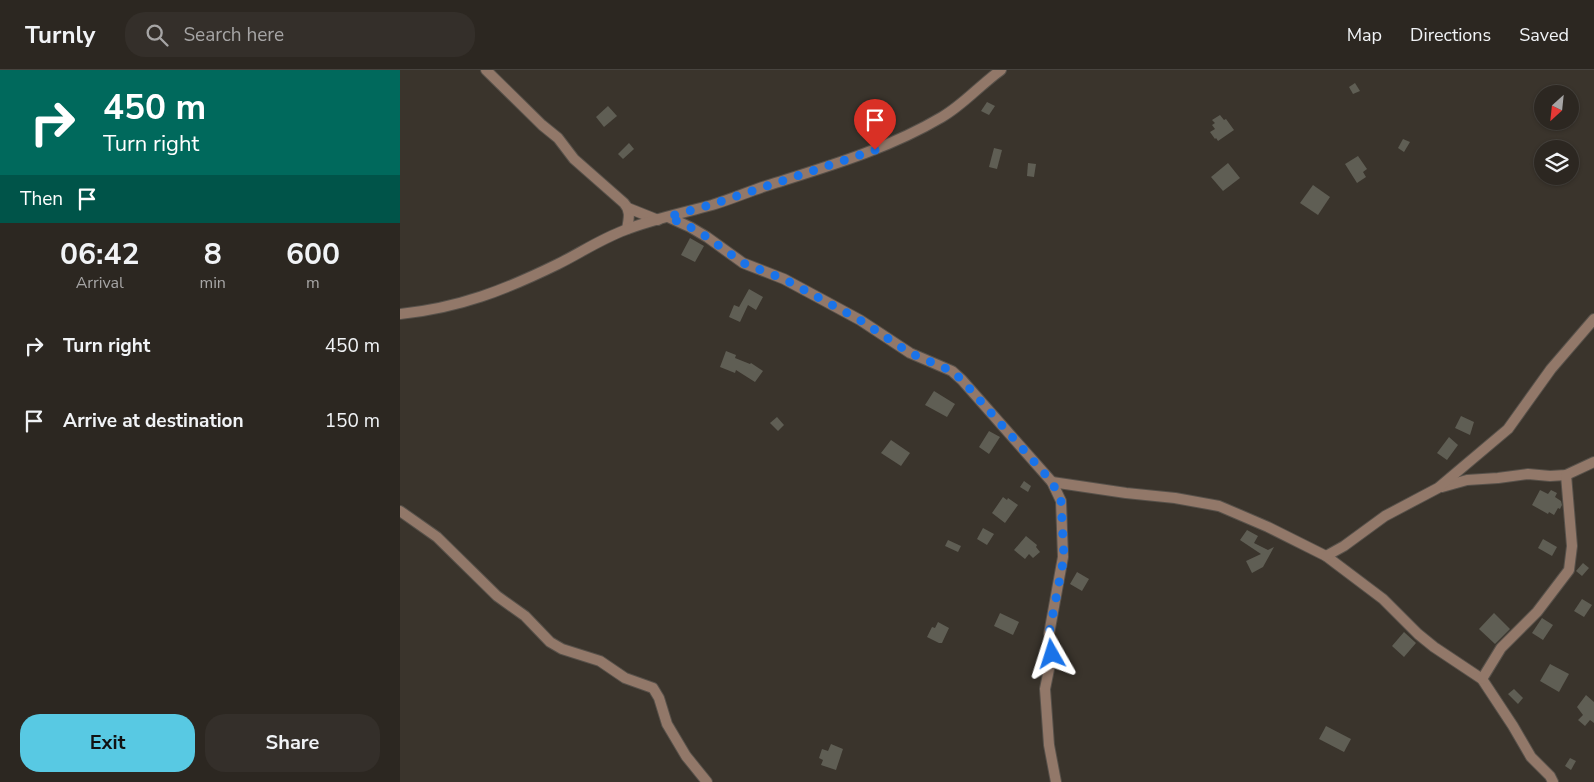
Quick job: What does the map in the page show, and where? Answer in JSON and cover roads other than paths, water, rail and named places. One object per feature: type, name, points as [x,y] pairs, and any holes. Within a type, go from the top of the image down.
[{"type":"street","points":[[486,70],[542,125],[558,138],[574,159],[624,203],[630,215],[627,229]]},
{"type":"street","points":[[400,314],[458,305],[486,296],[558,264],[606,237],[627,229],[832,166],[890,144],[942,117],[1001,70]]},
{"type":"street","points":[[628,208],[690,227],[743,263],[792,283],[860,320],[910,353],[952,371],[1052,482],[1061,501],[1063,562],[1049,634],[1052,654],[1045,688],[1049,745],[1056,782]]},
{"type":"street","points":[[1438,488],[1508,428],[1551,369],[1594,318]]},
{"type":"street","points":[[1326,556],[1344,546],[1385,516],[1438,488],[1467,480],[1528,474],[1566,475],[1594,462]]},
{"type":"street","points":[[1482,679],[1501,648],[1537,612],[1569,570],[1572,546],[1566,475]]},
{"type":"street","points":[[1052,482],[1175,498],[1219,506],[1268,527],[1326,556],[1383,599],[1434,647],[1482,679],[1531,757],[1550,776],[1553,782]]},
{"type":"street","points":[[1061,501],[1074,486]]},
{"type":"street","points":[[400,511],[437,538],[497,596],[525,616],[550,642],[562,649],[600,660],[625,678],[652,688],[659,698],[668,724],[686,756],[707,782]]}]
